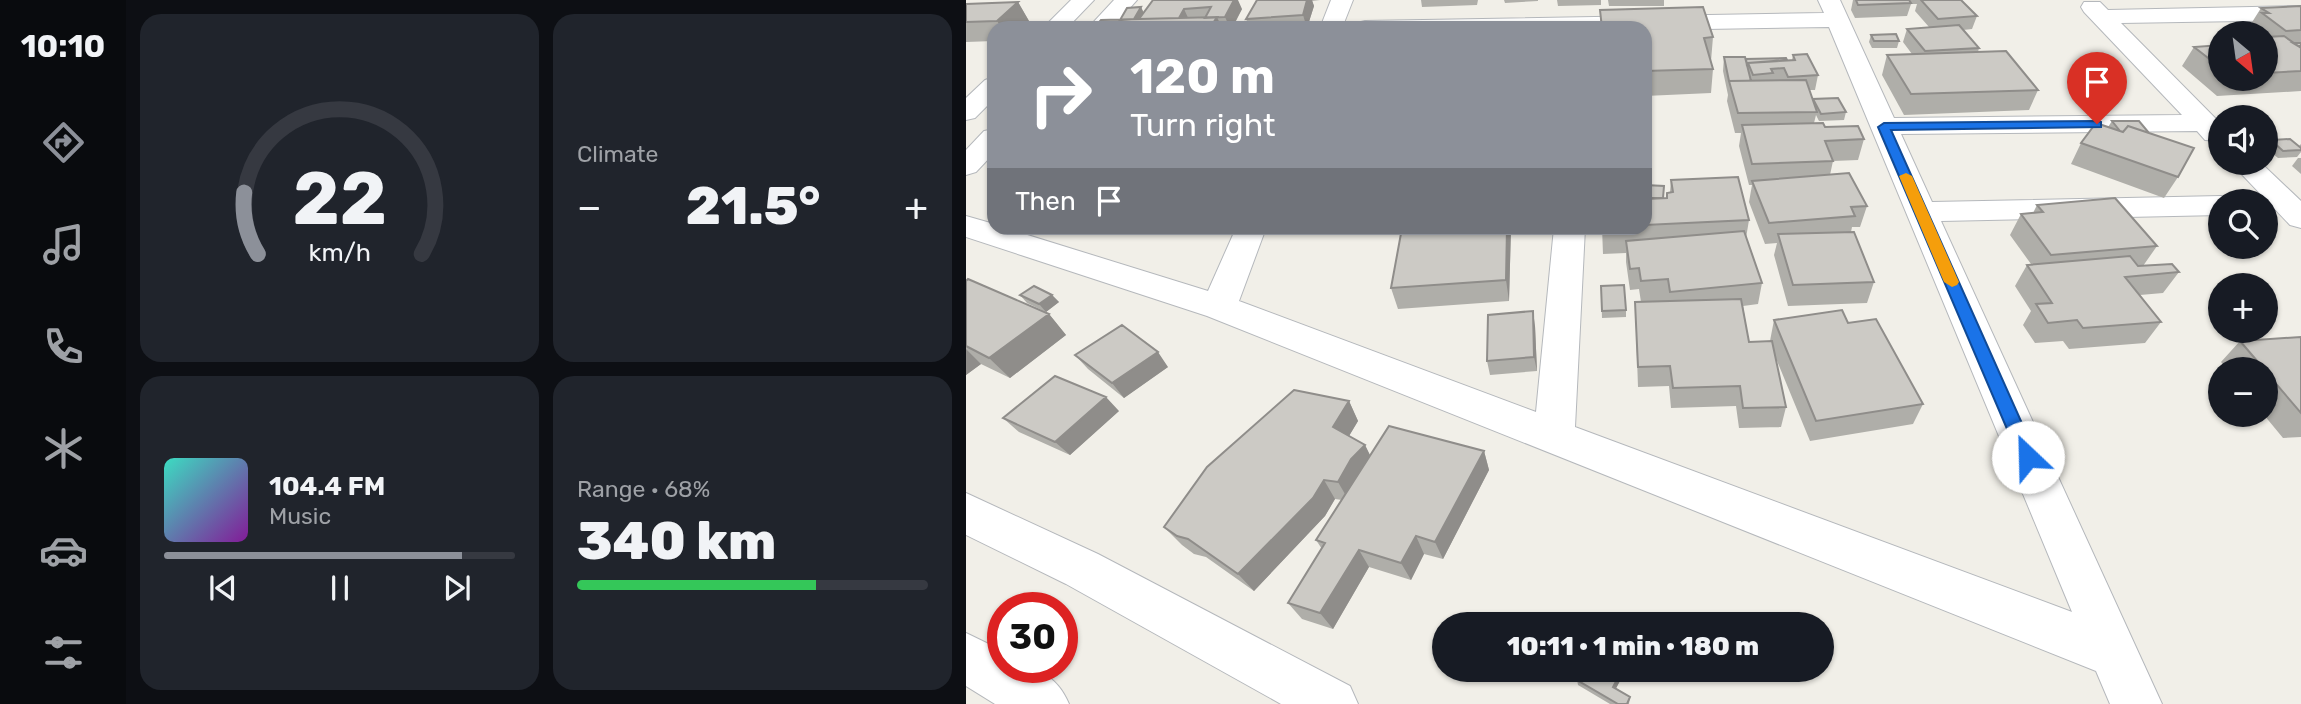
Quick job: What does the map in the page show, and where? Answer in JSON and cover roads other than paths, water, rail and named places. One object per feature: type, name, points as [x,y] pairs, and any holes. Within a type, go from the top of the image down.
[{"type":"street","points":[[1061,21],[1083,0]]},
{"type":"street","points":[[1106,21],[1126,0]]},
{"type":"street","points":[[1334,21],[1342,0]]},
{"type":"street","points":[[2094,8],[2301,13]]},
{"type":"street","points":[[2094,8],[2208,127]]},
{"type":"street","points":[[1652,22],[1833,10],[2136,704]]},
{"type":"street","points":[[966,112],[987,92]]},
{"type":"street","points":[[1884,127],[2208,131]]},
{"type":"street","points":[[966,166],[987,144]]},
{"type":"street","points":[[2255,175],[2284,208]]},
{"type":"street","points":[[1921,212],[2208,205]]},
{"type":"street","points":[[966,226],[987,233]]},
{"type":"street","points":[[994,235],[1219,307],[2114,653]]},
{"type":"street","points":[[1219,307],[1248,235]]},
{"type":"street","points":[[1554,436],[1569,235]]},
{"type":"street","points":[[966,513],[1082,569],[1332,704]]},
{"type":"street","points":[[966,658],[1043,704]]}]
